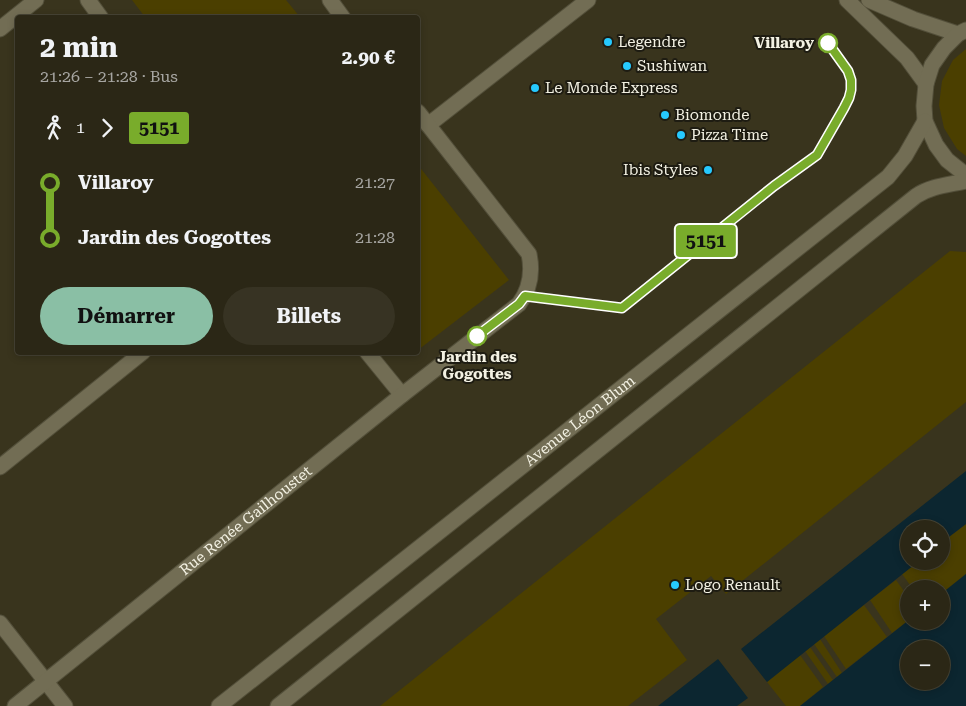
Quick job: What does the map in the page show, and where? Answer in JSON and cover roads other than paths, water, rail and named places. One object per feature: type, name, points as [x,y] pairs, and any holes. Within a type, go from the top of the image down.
[{"type":"main road","points":[[17,15],[36,0]]},
{"type":"main road","points":[[88,0],[99,15]]},
{"type":"main road","points":[[330,0],[341,15]]},
{"type":"main road","points":[[428,125],[588,0]]},
{"type":"main road","points":[[847,0],[907,58],[926,84]]},
{"type":"main road","points":[[869,0],[913,19],[962,32]]},
{"type":"main road","points":[[0,29],[15,17]]},
{"type":"main road","points":[[962,32],[944,48],[932,65],[926,84],[924,121],[936,145],[947,160],[966,175]]},
{"type":"main road","name":"Rue Renée Gailhoustet","points":[[15,706],[402,395],[519,304],[525,296],[532,274],[530,254],[420,115]]},
{"type":"main road","name":"Avenue Léon Blum","points":[[219,706],[888,177],[905,156],[924,121]]},
{"type":"main road","points":[[278,706],[916,196],[936,187],[966,181]]},
{"type":"main road","points":[[0,467],[139,355]]},
{"type":"main road","points":[[369,355],[402,395]]},
{"type":"main road","points":[[0,623],[65,706]]},
{"type":"water","points":[[966,471],[966,524],[950,536],[950,520],[904,520]]},
{"type":"water","points":[[900,523],[900,570],[908,570],[767,682],[741,649]]},
{"type":"water","points":[[966,574],[966,706],[800,706],[900,627],[900,630],[950,630],[950,587]]},
{"type":"water","points":[[718,659],[748,698],[737,706],[658,706]]},
{"type":"place","name":"Legendre","points":[[608,42]]},
{"type":"place","name":"Villaroy","points":[[828,43]]},
{"type":"place","name":"Sushiwan","points":[[627,66]]},
{"type":"place","name":"Le Monde Express","points":[[535,88]]},
{"type":"place","name":"Biomonde","points":[[665,115]]},
{"type":"place","name":"Pizza Time","points":[[681,135]]},
{"type":"place","name":"Ibis Styles","points":[[708,170]]},
{"type":"place","name":"Jardin des Gogottes","points":[[477,336]]},
{"type":"place","name":"Logo Renault","points":[[675,585]]}]
